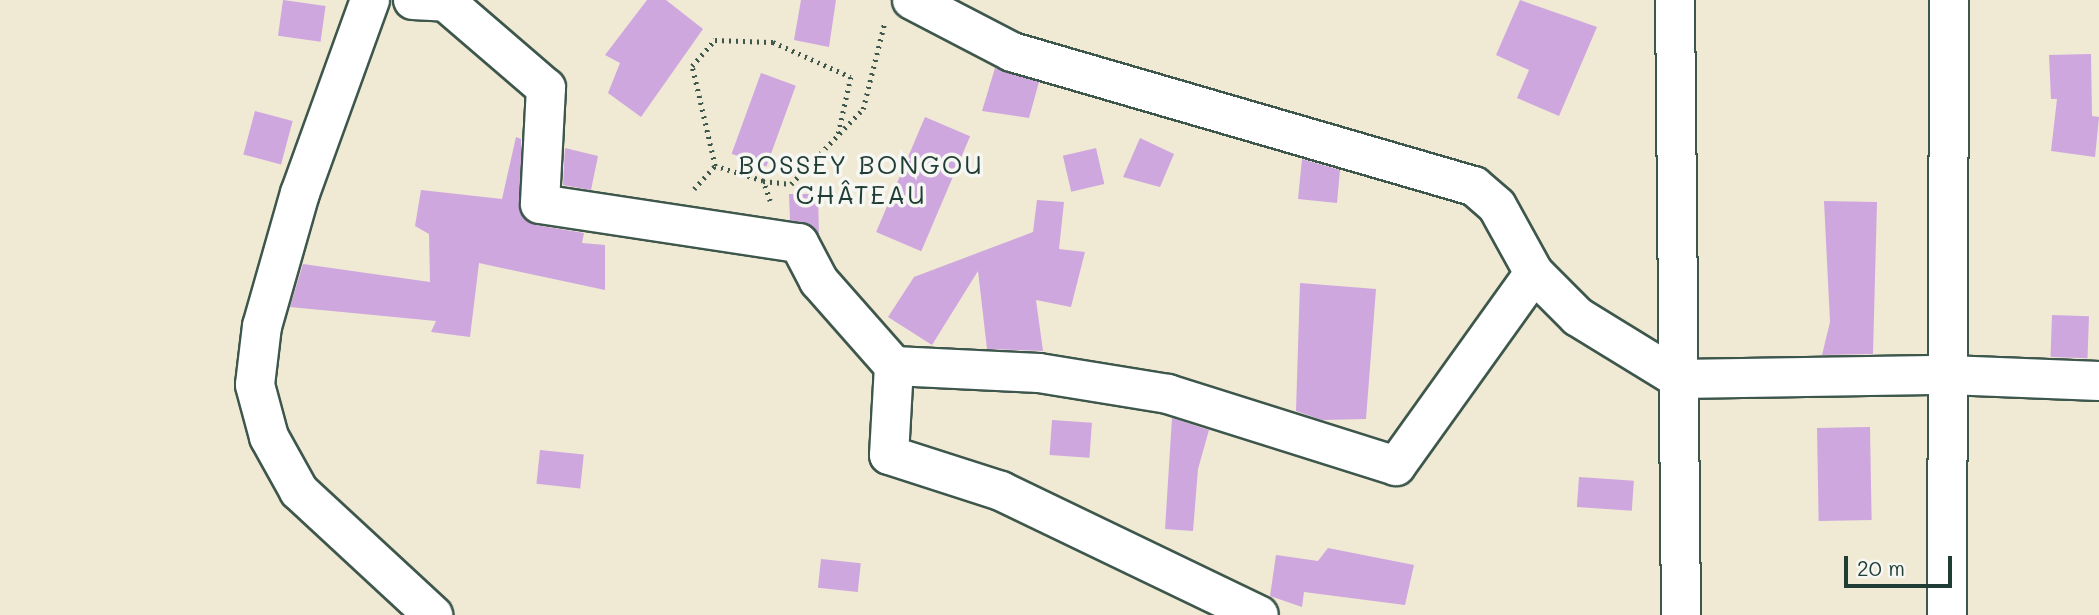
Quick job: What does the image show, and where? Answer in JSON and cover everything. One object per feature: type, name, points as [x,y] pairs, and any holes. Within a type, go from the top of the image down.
[{"type":"street","points":[[370,0],[300,193],[261,326],[255,385],[269,437],[299,491],[433,615]]},
{"type":"street","points":[[413,0],[446,2],[546,88],[540,204],[799,243],[819,281],[894,366],[888,455],[1002,491],[1259,615]]},
{"type":"street","points":[[1675,0],[1681,615]]},
{"type":"street","points":[[1947,615],[1949,0]]},
{"type":"street","points":[[899,7],[1012,52],[1474,186],[1497,206],[1534,273],[1578,317],[1679,379],[1948,375],[2099,382]]},
{"type":"street","points":[[894,366],[1039,373],[1168,394],[1396,466],[1534,273]]},
{"type":"path","points":[[838,136],[851,78],[773,42],[715,40],[692,66],[715,166],[763,181],[791,184],[838,136],[863,108],[884,41],[899,7]]},
{"type":"path","points":[[763,181],[784,239]]},
{"type":"building","points":[[283,0],[326,6],[321,42],[278,36]]},
{"type":"building","points":[[647,0],[666,0],[703,29],[641,117],[608,93],[620,63],[605,55]]},
{"type":"building","points":[[801,0],[836,0],[829,47],[794,40]]},
{"type":"building","points":[[1520,0],[1597,27],[1559,116],[1517,98],[1529,70],[1496,55]]},
{"type":"building","points":[[2091,54],[2092,116],[2099,117],[2095,157],[2051,151],[2057,99],[2051,99],[2049,55]]},
{"type":"building","points":[[995,68],[1039,82],[1029,118],[982,111]]},
{"type":"building","points":[[761,73],[796,86],[766,166],[732,154]]},
{"type":"building","points":[[255,111],[293,121],[281,165],[243,154]]},
{"type":"building","points":[[925,117],[970,136],[921,251],[876,232]]},
{"type":"building","points":[[516,137],[521,139],[521,214],[536,225],[584,233],[582,243],[605,245],[605,290],[479,263],[470,337],[431,332],[436,321],[290,307],[303,264],[430,282],[429,234],[415,226],[421,190],[502,199]]},
{"type":"building","points":[[1140,138],[1174,154],[1160,187],[1123,177]]},
{"type":"building","points":[[565,148],[598,156],[591,190],[563,185]]},
{"type":"building","points":[[1096,148],[1104,184],[1071,192],[1063,156]]},
{"type":"building","points":[[1302,159],[1340,170],[1337,203],[1298,199]]},
{"type":"building","points":[[789,194],[818,194],[819,235],[811,225],[790,220]]},
{"type":"building","points":[[1037,200],[1064,202],[1059,249],[1085,252],[1071,307],[1036,300],[1043,351],[987,349],[978,271],[932,345],[888,317],[914,277],[1033,232]]},
{"type":"building","points":[[1824,201],[1877,202],[1873,354],[1822,355],[1830,322]]},
{"type":"building","points":[[1300,283],[1376,289],[1366,419],[1322,420],[1296,411]]},
{"type":"building","points":[[2052,315],[2089,316],[2088,358],[2051,357]]},
{"type":"building","points":[[1172,418],[1209,430],[1198,469],[1193,531],[1165,529]]},
{"type":"building","points":[[1052,420],[1092,423],[1089,458],[1050,455]]},
{"type":"building","points":[[1870,427],[1872,520],[1819,521],[1817,428]]},
{"type":"building","points":[[540,450],[584,455],[580,488],[536,484]]},
{"type":"building","points":[[1579,477],[1634,481],[1632,511],[1577,507]]},
{"type":"building","points":[[1328,548],[1414,565],[1405,605],[1304,592],[1302,607],[1270,596],[1276,555],[1318,561]]},
{"type":"building","points":[[821,559],[861,563],[858,592],[818,588]]},
{"type":"district","name":"BOSSEY BONGOU CHÂTEAU","points":[[861,180]]}]
